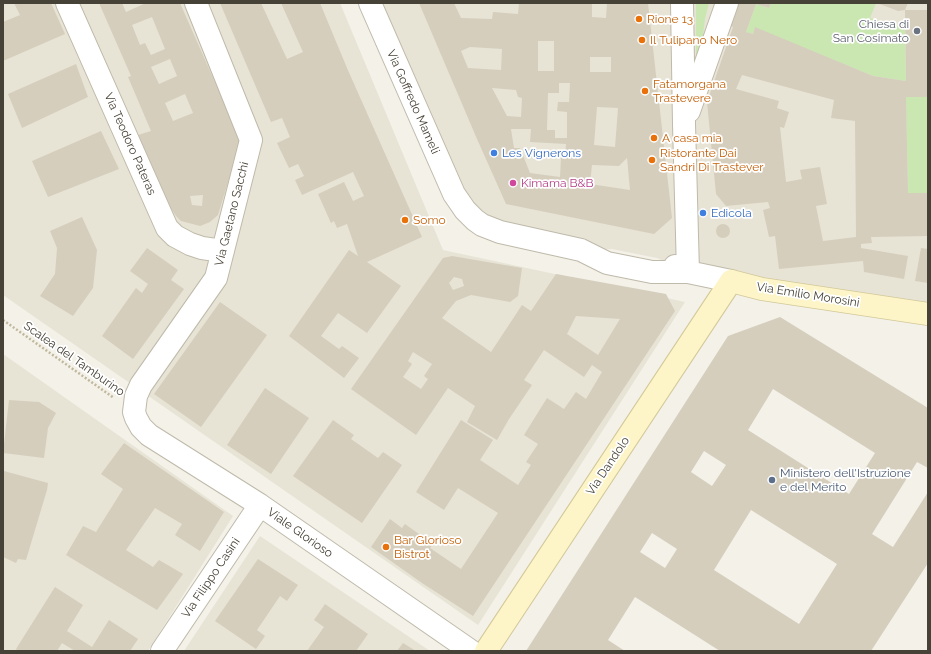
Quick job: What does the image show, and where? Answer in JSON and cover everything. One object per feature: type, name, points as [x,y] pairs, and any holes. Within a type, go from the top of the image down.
[{"type":"street","name":"Via Teodoro Pateras","points":[[67,3],[167,228],[175,236],[190,244],[202,248],[223,251]]},
{"type":"street","name":"Via Gaetano Sacchi","points":[[134,412],[136,396],[141,385],[216,278],[251,140],[196,3]]},
{"type":"street","name":"Via Goffredo Mameli","points":[[370,3],[457,200]]},
{"type":"street","points":[[682,3],[688,272]]},
{"type":"street","points":[[684,124],[727,3]]},
{"type":"street","name":"Via Emilio Morosini","points":[[457,200],[475,220],[491,229],[581,250],[607,263],[652,272],[688,272],[762,288],[928,314]]},
{"type":"street","name":"Via Dandolo","points":[[486,651],[731,281]]},
{"type":"street","name":"Viale Glorioso","points":[[134,412],[141,427],[149,435],[260,505],[471,651]]},
{"type":"street","name":"Via Filippo Casini","points":[[162,651],[260,505]]},
{"type":"path","name":"Scalea del Tamburino","points":[[3,320],[134,412]]},
{"type":"shaded area","points":[[3,3],[340,3],[443,250],[685,302],[478,625],[3,295]]},
{"type":"shaded area","points":[[370,3],[928,3],[928,314],[669,263],[657,258],[612,249],[581,250],[475,220]]},
{"type":"shaded area","points":[[3,354],[233,516],[148,651],[3,651]]},
{"type":"shaded area","points":[[260,536],[430,651],[184,651]]},
{"type":"green space","points":[[696,3],[709,3],[705,19],[700,62],[696,64]]},
{"type":"green space","points":[[771,3],[876,3],[870,18],[905,28],[906,81],[873,76],[755,28],[753,34],[746,32],[756,4],[769,8]]},
{"type":"green space","points":[[906,97],[928,97],[928,193],[908,193]]},
{"type":"building","points":[[14,3],[51,3],[65,34],[3,61],[3,22],[20,15]]},
{"type":"building","points":[[99,3],[122,3],[126,12],[146,3],[180,3],[239,133],[240,143],[218,215],[210,222],[200,226],[181,221],[170,207],[138,135],[151,131],[128,77],[131,76]],"holes":[[[152,17],[165,49],[151,55],[145,43],[140,45],[132,25]],[[170,59],[177,76],[159,84],[151,67]],[[185,94],[193,113],[173,121],[165,103]],[[203,195],[202,206],[192,205],[190,196]]]},
{"type":"building","points":[[220,3],[261,3],[287,59],[303,52],[281,3],[320,3],[347,68],[422,237],[367,262],[401,286],[367,333],[338,313],[321,336],[339,349],[342,346],[359,358],[344,378],[289,336],[349,250],[358,256],[347,224],[337,228],[334,221],[331,223],[318,194],[344,182],[353,201],[364,196],[353,172],[302,195],[295,180],[304,176],[298,164],[289,168],[277,143],[290,137],[282,118],[271,122]]},
{"type":"building","points":[[419,3],[454,3],[461,18],[492,19],[493,12],[518,14],[519,3],[592,3],[592,17],[606,18],[607,3],[648,3],[672,218],[654,234],[506,204]],"holes":[[[538,41],[554,41],[554,71],[538,71]],[[470,47],[502,49],[501,70],[468,68],[461,51]],[[590,57],[611,57],[611,72],[590,72]],[[559,83],[570,83],[569,102],[558,102],[557,111],[567,112],[567,138],[555,138],[555,130],[547,130],[548,93],[559,93]],[[492,88],[516,90],[518,97],[522,98],[521,117],[507,116]],[[597,107],[618,108],[615,147],[594,145]],[[511,129],[531,129],[530,142],[566,144],[565,157],[561,157],[560,177],[530,173],[520,148],[514,148]],[[627,158],[630,190],[590,184],[592,165],[619,166]]]},
{"type":"building","points":[[734,3],[771,3],[769,8],[756,4],[746,32],[753,34],[755,27],[873,76],[906,81],[905,10],[928,10],[928,97],[906,97],[908,193],[928,193],[928,236],[871,237],[872,243],[861,244],[861,248],[908,256],[904,279],[864,272],[863,261],[779,269],[775,236],[769,237],[763,210],[770,208],[768,202],[726,206],[716,194],[707,102],[733,27],[726,25]],"holes":[[[742,75],[834,100],[831,118],[855,121],[856,237],[823,241],[816,206],[827,204],[820,167],[800,170],[802,179],[786,182],[780,127],[784,128],[789,112],[777,108],[779,101],[736,89]]]},
{"type":"building","points":[[877,3],[908,3],[905,10],[898,11]]},
{"type":"building","points":[[76,64],[88,97],[22,128],[8,94]]},
{"type":"building","points":[[101,131],[119,169],[48,197],[32,161]]},
{"type":"building","points":[[82,217],[97,250],[93,288],[73,316],[40,296],[55,274],[57,248],[50,231]]},
{"type":"building","points":[[723,224],[728,226],[730,231],[728,236],[723,238],[718,236],[716,231],[718,226]]},
{"type":"building","points":[[147,248],[178,270],[171,280],[184,289],[133,359],[102,336],[136,288],[142,293],[148,284],[130,271]]},
{"type":"building","points":[[921,248],[928,249],[928,283],[915,281]]},
{"type":"building","points":[[452,256],[522,268],[518,296],[510,302],[471,295],[456,301],[442,318],[491,352],[522,305],[531,311],[556,274],[666,294],[675,311],[473,616],[422,583],[371,547],[390,519],[402,528],[405,524],[433,544],[430,548],[461,569],[498,513],[458,488],[444,510],[416,492],[461,420],[493,440],[480,460],[518,485],[531,465],[526,462],[538,444],[524,435],[547,398],[564,409],[576,392],[586,399],[602,372],[592,365],[584,377],[544,350],[524,380],[532,385],[497,440],[467,422],[475,406],[448,388],[416,435],[351,389],[443,258]],"holes":[[[454,277],[462,279],[464,286],[453,290],[449,283]],[[576,316],[620,319],[598,355],[567,334]],[[413,352],[432,364],[424,376],[428,379],[421,389],[403,377],[412,364],[408,361]]]},
{"type":"building","points":[[220,302],[267,335],[201,427],[154,394]]},
{"type":"building","name":"Ministero dell'Istruzione e del Merito","points":[[780,317],[928,408],[928,468],[917,462],[872,534],[893,547],[928,492],[928,563],[871,651],[720,651],[635,597],[608,640],[625,651],[526,651],[728,336]],"holes":[[[773,389],[875,453],[849,494],[748,430]],[[704,451],[726,465],[712,486],[691,472]],[[751,510],[837,564],[799,624],[714,570]],[[652,533],[677,549],[665,568],[640,552]]]},
{"type":"building","points":[[265,388],[309,418],[271,474],[227,445]]},
{"type":"building","points":[[9,400],[39,402],[56,413],[48,428],[44,458],[3,453]]},
{"type":"building","points":[[333,420],[354,435],[351,439],[378,458],[383,452],[402,465],[362,523],[293,476]]},
{"type":"building","points":[[124,443],[224,512],[200,551],[175,535],[182,524],[155,508],[126,550],[153,567],[159,560],[183,574],[157,610],[66,555],[83,526],[96,532],[123,489],[101,474]]},
{"type":"building","points":[[4,471],[48,483],[26,560],[18,559],[16,563],[3,557]]},
{"type":"building","points":[[258,559],[298,585],[287,601],[280,596],[257,630],[265,636],[256,649],[215,621]]},
{"type":"building","points":[[55,587],[83,605],[67,631],[92,647],[109,620],[138,639],[130,651],[75,651],[62,643],[57,651],[18,651],[16,649]]},
{"type":"building","points":[[325,604],[368,634],[356,651],[307,651],[324,627],[314,620]]},
{"type":"building","points":[[403,643],[416,651],[397,651]]},
{"type":"place","name":"Rione 13","points":[[639,19]]},
{"type":"place","name":"Chiesa di San Cosimato","points":[[917,31]]},
{"type":"place","name":"Il Tulipano Nero","points":[[642,40]]},
{"type":"place","name":"Fatamorgana Trastevere","points":[[645,91]]},
{"type":"place","name":"A casa mia","points":[[654,138]]},
{"type":"place","name":"Les Vignerons","points":[[494,153]]},
{"type":"place","name":"Ristorante Dai Sandri Di Trastever","points":[[652,160]]},
{"type":"place","name":"Kimama B&B","points":[[513,183]]},
{"type":"place","name":"Edicola","points":[[703,213]]},
{"type":"place","name":"Somo","points":[[405,220]]},
{"type":"place","name":"Ministero dell'Istruzione e del Merito","points":[[772,480]]},
{"type":"place","name":"Bar Glorioso Bistrot","points":[[386,547]]}]
